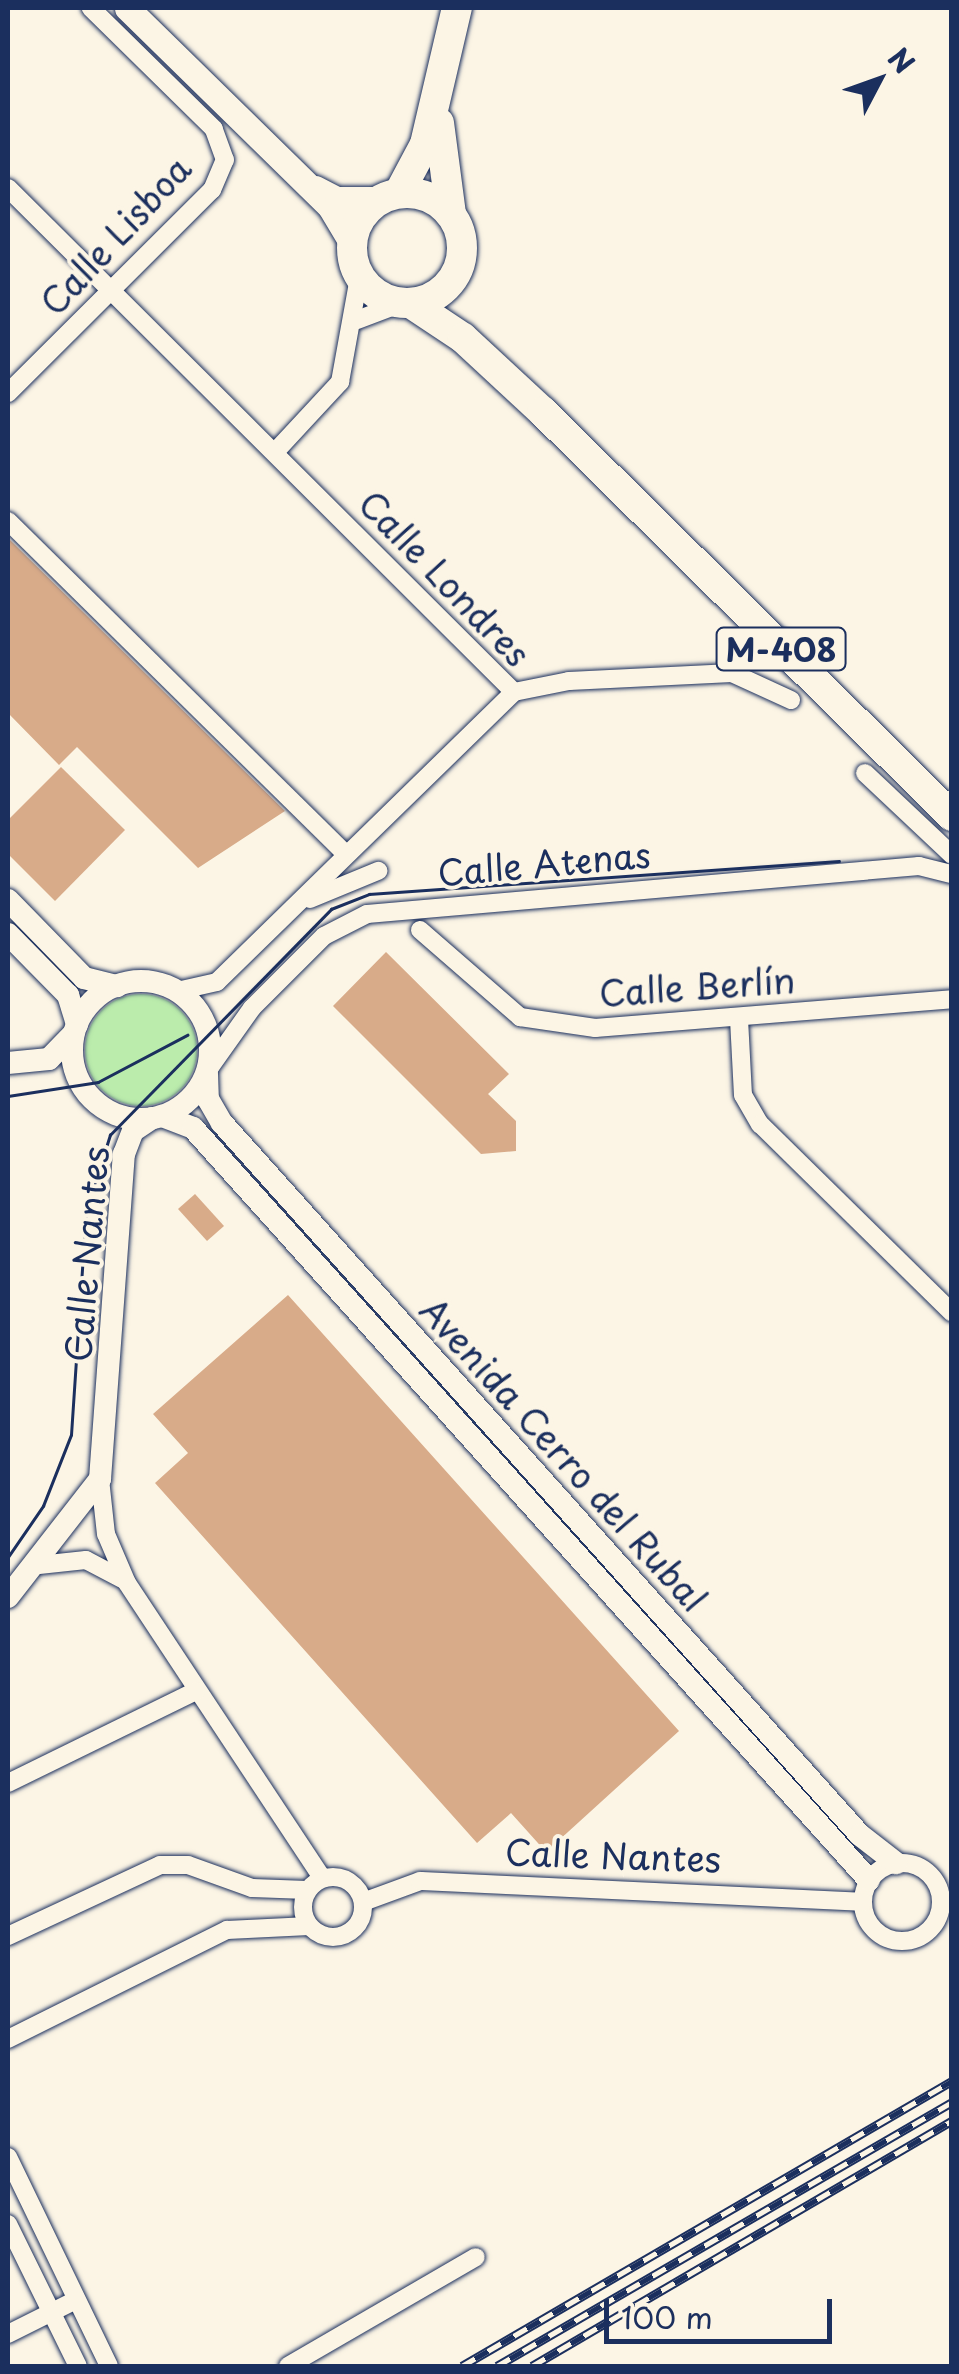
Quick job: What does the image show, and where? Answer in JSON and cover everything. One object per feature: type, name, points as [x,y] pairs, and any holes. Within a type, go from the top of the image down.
[{"type":"main road","points":[[127,8],[306,184],[352,244],[360,276]]},
{"type":"main road","name":"M-408","points":[[456,8],[441,88],[440,170],[450,214],[460,233],[459,267],[471,332],[543,412]]},
{"type":"main road","name":"M-408","points":[[352,244],[366,210],[390,196],[441,88]]},
{"type":"main road","points":[[306,184],[337,198],[420,194],[450,214]]},
{"type":"main road","points":[[407,304],[436,296],[459,267]]},
{"type":"main road","name":"M-408","points":[[360,276],[372,294],[407,304],[463,338],[543,412],[952,816]]},
{"type":"street","name":"Calle Lisboa","points":[[8,394],[212,190],[225,160],[214,130],[90,8]]},
{"type":"street","name":"Calle Londres","points":[[8,188],[514,692],[212,985],[177,990]]},
{"type":"street","points":[[274,452],[340,382],[357,320],[360,276]]},
{"type":"street","points":[[357,320],[407,304]]},
{"type":"street","points":[[8,520],[345,853]]},
{"type":"street","points":[[514,692],[569,681],[732,673],[791,700]]},
{"type":"street","points":[[865,773],[952,855]]},
{"type":"street","name":"Calle Atenas","points":[[207,1072],[252,1008],[324,936],[346,921],[430,904],[919,866],[952,874]]},
{"type":"street","points":[[296,907],[378,871]]},
{"type":"street","points":[[8,900],[90,982],[117,986],[147,982],[177,990],[206,1031],[207,1072],[190,1099],[157,1117],[122,1116],[97,1103],[74,1064],[76,1028],[68,995],[8,934]]},
{"type":"street","points":[[420,930],[430,904]]},
{"type":"street","name":"Calle Berlín","points":[[399,909],[520,1016],[595,1028],[952,999]]},
{"type":"street","points":[[8,1063],[49,1060],[117,986]]},
{"type":"street","points":[[739,1018],[743,1095],[760,1124],[952,1313]]},
{"type":"street","name":"Avenida Cerro del Rubal","points":[[207,1072],[215,1115],[860,1835],[896,1863]]},
{"type":"street","name":"Avenida Cerro del Rubal","points":[[157,1117],[192,1128],[866,1891]]},
{"type":"street","name":"Calle Nantes","points":[[157,1117],[133,1131],[124,1154],[100,1479],[106,1534],[126,1582],[314,1884]]},
{"type":"street","points":[[8,1597],[39,1565],[100,1479]]},
{"type":"street","points":[[39,1565],[86,1560],[126,1582]]},
{"type":"street","points":[[8,1783],[196,1691]]},
{"type":"street","points":[[896,1863],[922,1868],[946,1902],[932,1928],[895,1940],[872,1927],[866,1891],[896,1863]]},
{"type":"street","points":[[8,1936],[160,1865],[188,1864],[252,1888],[348,1880],[363,1902],[359,1923],[343,1936],[308,1926],[226,1930],[8,2039]]},
{"type":"street","name":"Calle Nantes","points":[[363,1902],[420,1882],[866,1891]]},
{"type":"street","points":[[308,1926],[314,1884]]},
{"type":"street","points":[[8,2157],[14,2186],[109,2366]]},
{"type":"street","points":[[8,2224],[78,2366]]},
{"type":"street","points":[[288,2366],[476,2257]]},
{"type":"street","points":[[8,2334],[76,2300]]},
{"type":"green space","points":[[141,994],[162,999],[180,1011],[192,1029],[197,1050],[192,1071],[180,1089],[162,1101],[141,1106],[120,1101],[102,1089],[90,1071],[85,1050],[90,1029],[102,1011],[120,999]]},
{"type":"building","points":[[8,538],[285,811],[198,868],[77,747],[59,765],[8,713]]},
{"type":"building","points":[[61,767],[125,830],[55,901],[8,854],[8,820]]},
{"type":"building","points":[[386,952],[509,1074],[488,1094],[516,1121],[516,1151],[481,1154],[333,1006]]},
{"type":"building","points":[[195,1194],[224,1226],[207,1241],[178,1209]]},
{"type":"building","points":[[288,1295],[679,1731],[546,1852],[511,1813],[477,1843],[155,1483],[188,1453],[153,1414]]},
{"type":"tram line","points":[[8,1557],[43,1506],[71,1435],[86,1211],[110,1135],[331,909],[369,894],[839,861]]},
{"type":"tram line","points":[[8,1096],[98,1082],[187,1035]]},
{"type":"railway","points":[[462,2366],[952,2081]]},
{"type":"railway","points":[[497,2366],[952,2102]]},
{"type":"railway","points":[[532,2366],[952,2121]]}]
